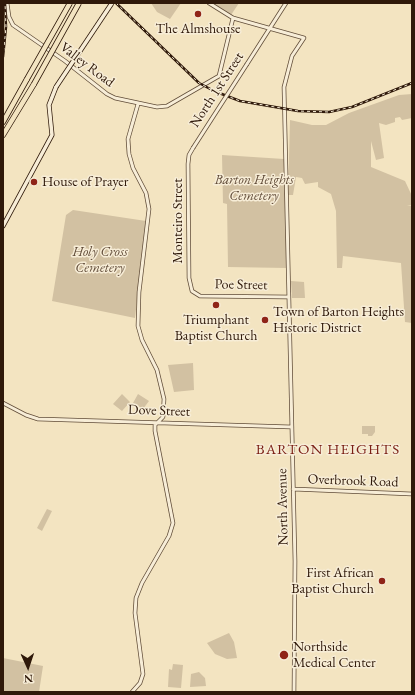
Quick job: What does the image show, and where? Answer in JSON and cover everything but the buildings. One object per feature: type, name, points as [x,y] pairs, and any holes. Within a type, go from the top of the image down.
[{"type":"highway","points":[[3,122],[70,3]]},
{"type":"highway","points":[[3,135],[34,84],[79,3]]},
{"type":"main road","points":[[3,226],[52,135],[49,105],[56,87],[112,3]]},
{"type":"street","name":"Valley Road","points":[[7,3],[9,17],[13,25],[111,97],[157,107],[167,106],[219,76],[233,18]]},
{"type":"street","points":[[209,3],[233,18],[269,29]]},
{"type":"street","name":"North 1st Street","points":[[193,148],[286,3]]},
{"type":"street","name":"North Avenue","points":[[269,29],[304,38],[292,56],[284,87],[295,577],[294,692]]},
{"type":"street","points":[[132,692],[141,682],[143,674],[136,623],[136,598],[142,583],[168,539],[173,523],[155,434],[155,425],[164,412],[164,399],[157,370],[142,340],[138,320],[138,292],[149,209],[148,197],[133,168],[129,154],[128,139],[138,104]]},
{"type":"street","name":"Monteiro Street","points":[[193,148],[189,154],[188,164],[188,234],[190,288],[194,293]]},
{"type":"street","name":"Poe Street","points":[[194,293],[200,296],[289,297]]},
{"type":"street","name":"Dove Street","points":[[3,403],[26,415],[39,419],[159,421],[292,426]]},
{"type":"street","name":"Overbrook Road","points":[[293,489],[412,494]]},
{"type":"green space","points":[[151,3],[181,3],[170,19],[157,12]]},
{"type":"green space","points":[[212,3],[239,3],[231,15]]},
{"type":"green space","points":[[412,94],[412,118],[402,120],[400,117],[395,118],[395,122],[386,125],[379,123],[384,158],[376,160],[371,141],[371,167],[405,181],[412,196],[412,205],[407,205],[412,206],[412,323],[405,322],[401,263],[343,256],[342,268],[337,268],[336,211],[331,194],[318,187],[318,182],[305,184],[302,178],[296,177],[293,195],[288,195],[290,120],[312,125],[326,125],[349,113],[399,95]]},
{"type":"green space","name":"Barton Heights Cemetery","points":[[222,155],[284,159],[287,268],[228,267],[227,204],[223,203]]},
{"type":"green space","name":"Holy Cross Cemetery","points":[[73,210],[146,221],[135,318],[52,301],[66,215]]},
{"type":"green space","points":[[291,281],[304,282],[305,298],[292,298]]},
{"type":"green space","points":[[193,363],[194,390],[174,392],[168,365]]},
{"type":"green space","points":[[122,394],[130,402],[122,411],[113,404]]},
{"type":"green space","points":[[138,394],[149,401],[143,409],[133,403]]},
{"type":"green space","points":[[362,426],[375,426],[375,432],[372,436],[362,434]]},
{"type":"green space","points":[[47,509],[52,511],[42,531],[37,528]]},
{"type":"green space","points":[[229,633],[234,642],[237,658],[227,659],[215,654],[207,643]]},
{"type":"green space","points":[[3,658],[43,666],[39,692],[3,692]]},
{"type":"green space","points":[[173,664],[183,665],[181,688],[168,687],[169,669],[172,670]]},
{"type":"green space","points":[[199,672],[205,678],[206,686],[190,687],[191,674]]},
{"type":"railway","points":[[3,57],[6,27],[5,3]]},
{"type":"railway","points":[[116,3],[199,83],[214,91],[240,101],[298,111],[329,112],[352,107],[412,83]]},
{"type":"place","name":"The Almshouse","points":[[198,14]]},
{"type":"place","name":"House of Prayer","points":[[34,182]]},
{"type":"place","name":"Triumphant Baptist Church","points":[[216,305]]},
{"type":"place","name":"Town of Barton Heights Historic District","points":[[265,320]]},
{"type":"place","name":"First African Baptist Church","points":[[382,581]]},
{"type":"place","name":"Northside Medical Center","points":[[284,655]]},
{"type":"district","name":"BARTON HEIGHTS","points":[[328,450]]}]
